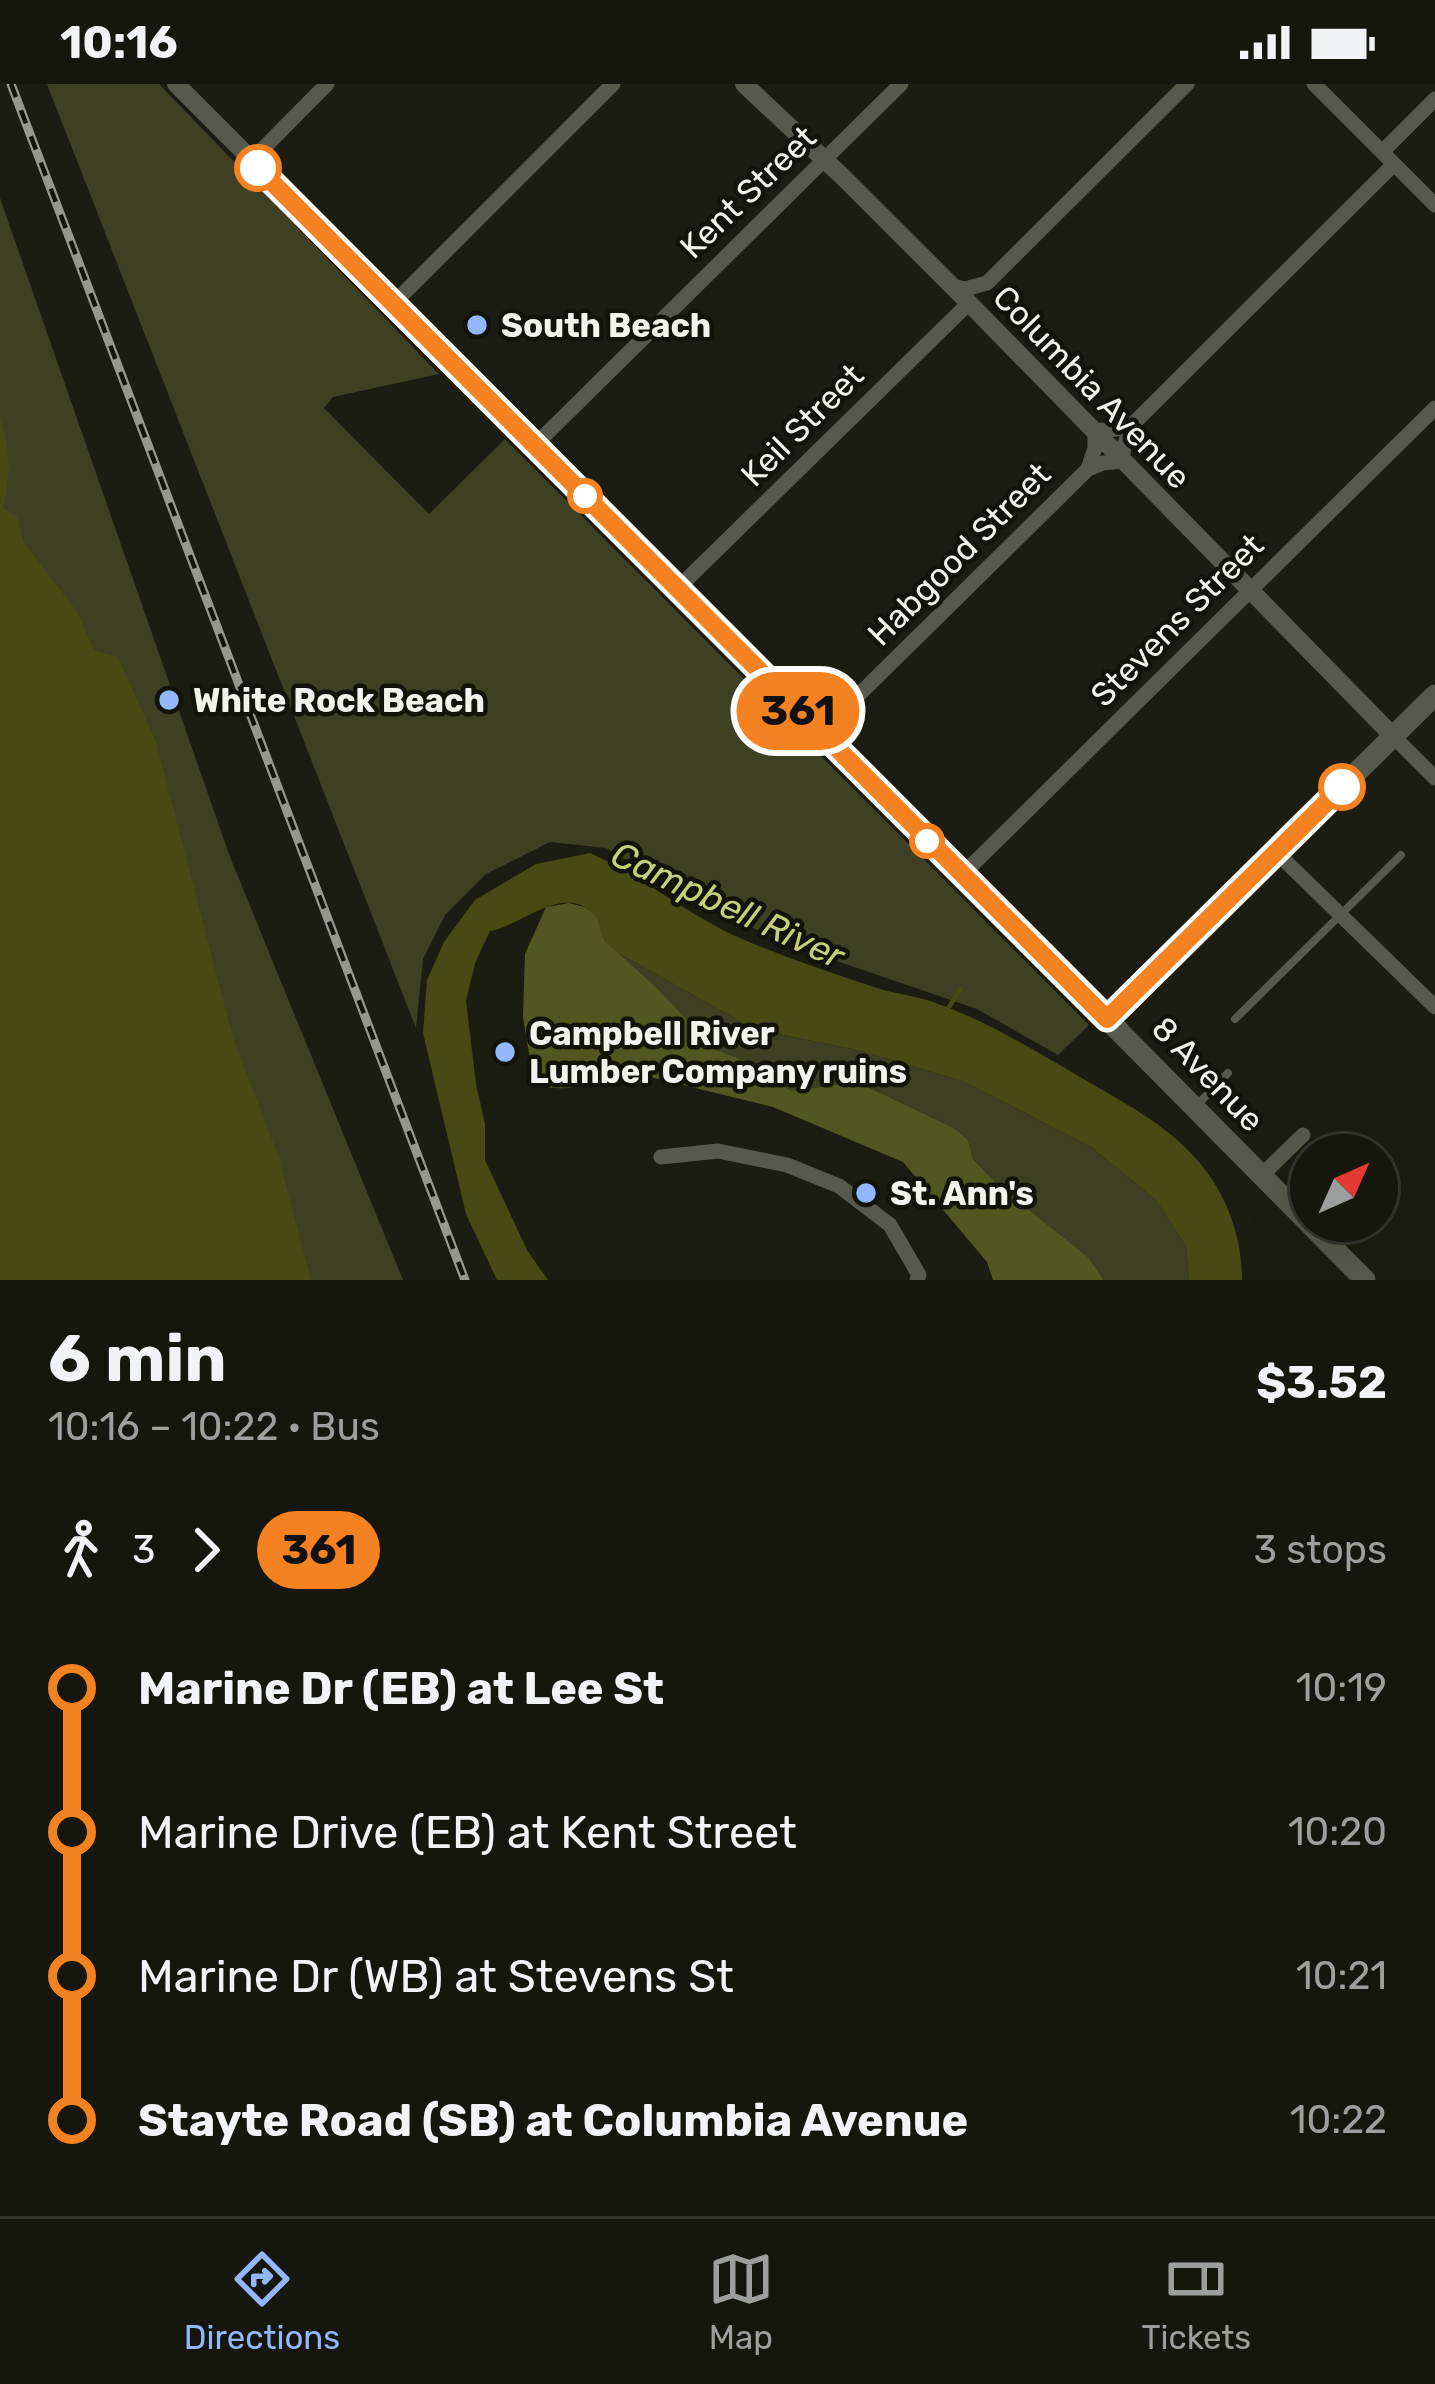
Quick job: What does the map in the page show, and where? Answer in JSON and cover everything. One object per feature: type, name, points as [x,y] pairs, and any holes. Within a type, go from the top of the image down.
[{"type":"main road","points":[[1107,1019],[1435,694]]},
{"type":"main road","name":"8 Avenue","points":[[1107,1019],[1364,1280]]},
{"type":"street","points":[[176,84],[1107,1019]]},
{"type":"street","points":[[251,160],[328,84]]},
{"type":"street","points":[[394,304],[613,84]]},
{"type":"street","name":"Columbia Avenue","points":[[744,84],[952,286],[1393,736]]},
{"type":"street","name":"Kent Street","points":[[535,445],[901,84]]},
{"type":"street","points":[[983,318],[987,283],[1187,84]]},
{"type":"street","points":[[1314,84],[1435,205]]},
{"type":"street","points":[[1122,461],[1133,424],[1388,158],[1435,98]]},
{"type":"street","points":[[952,286],[965,289],[987,283]]},
{"type":"street","name":"Keil Street","points":[[677,589],[968,303]]},
{"type":"street","name":"Stevens Street","points":[[962,875],[1435,408]]},
{"type":"street","points":[[1095,431],[1133,424]]},
{"type":"street","name":"Habgood Street","points":[[1088,469],[1095,431]]},
{"type":"street","name":"Habgood Street","points":[[820,733],[1088,469],[1122,461]]},
{"type":"street","points":[[1393,736],[1435,778]]},
{"type":"street","points":[[1275,851],[1435,1007]]},
{"type":"street","name":"8 Avenue","points":[[1261,1176],[1290,1148]]},
{"type":"street","points":[[661,1157],[718,1151],[788,1165],[839,1186],[890,1225],[919,1275],[917,1280]]},
{"type":"lane","points":[[1235,1019],[1401,855]]},
{"type":"lane","points":[[1194,1107],[1228,1073]]},
{"type":"green space","points":[[47,84],[159,84],[439,374],[333,397],[324,408],[429,514],[505,439],[1089,1025],[1058,1055],[977,1009],[787,944],[710,908],[606,848],[550,842],[486,874],[445,915],[423,959],[416,1028]]},
{"type":"green space","points":[[0,198],[230,857],[403,1280],[0,1280]]},
{"type":"green space","points":[[569,903],[598,916],[605,941],[715,1049],[755,1065],[792,1091],[846,1083],[870,1088],[954,1128],[968,1140],[973,1159],[999,1186],[1088,1257],[1104,1280],[993,1280],[987,1262],[903,1162],[773,1107],[613,1068],[575,1086],[534,1084],[523,1017],[525,954],[546,907]]},
{"type":"green space","points":[[618,953],[754,1029],[857,1050],[963,1081],[1091,1147],[1156,1200],[1186,1246],[1189,1280],[1104,1280],[1088,1257],[999,1186],[973,1159],[968,1140],[954,1128],[870,1088],[846,1083],[792,1091],[755,1065],[715,1049]]},
{"type":"shaded area","points":[[0,418],[9,463],[3,508],[17,517],[23,541],[78,613],[94,650],[118,657],[156,742],[233,1038],[278,1155],[311,1280],[0,1280]]},
{"type":"shaded area","points":[[590,853],[742,939],[971,1017],[1143,1115],[1187,1149],[1218,1188],[1236,1232],[1242,1280],[1189,1280],[1186,1246],[1156,1200],[1091,1147],[963,1081],[857,1050],[754,1029],[618,953],[605,941],[592,912],[567,903],[490,931],[475,963],[466,1001],[485,1124],[485,1160],[527,1250],[548,1280],[497,1280],[466,1214],[423,1033],[427,980],[444,942],[475,900],[536,864]]},
{"type":"waterway","points":[[947,1010],[961,989]]},
{"type":"railway","points":[[11,84],[465,1280]]},
{"type":"bus line","name":"361","points":[[258,168],[1107,1019],[1342,787]]},
{"type":"place","name":"South Beach","points":[[477,325]]},
{"type":"place","name":"White Rock Beach","points":[[169,700]]},
{"type":"place","name":"Campbell River Lumber Company ruins","points":[[505,1052]]},
{"type":"place","name":"St. Ann's","points":[[866,1193]]},
{"type":"water label","name":"Campbell River","points":[[728,905]]}]
